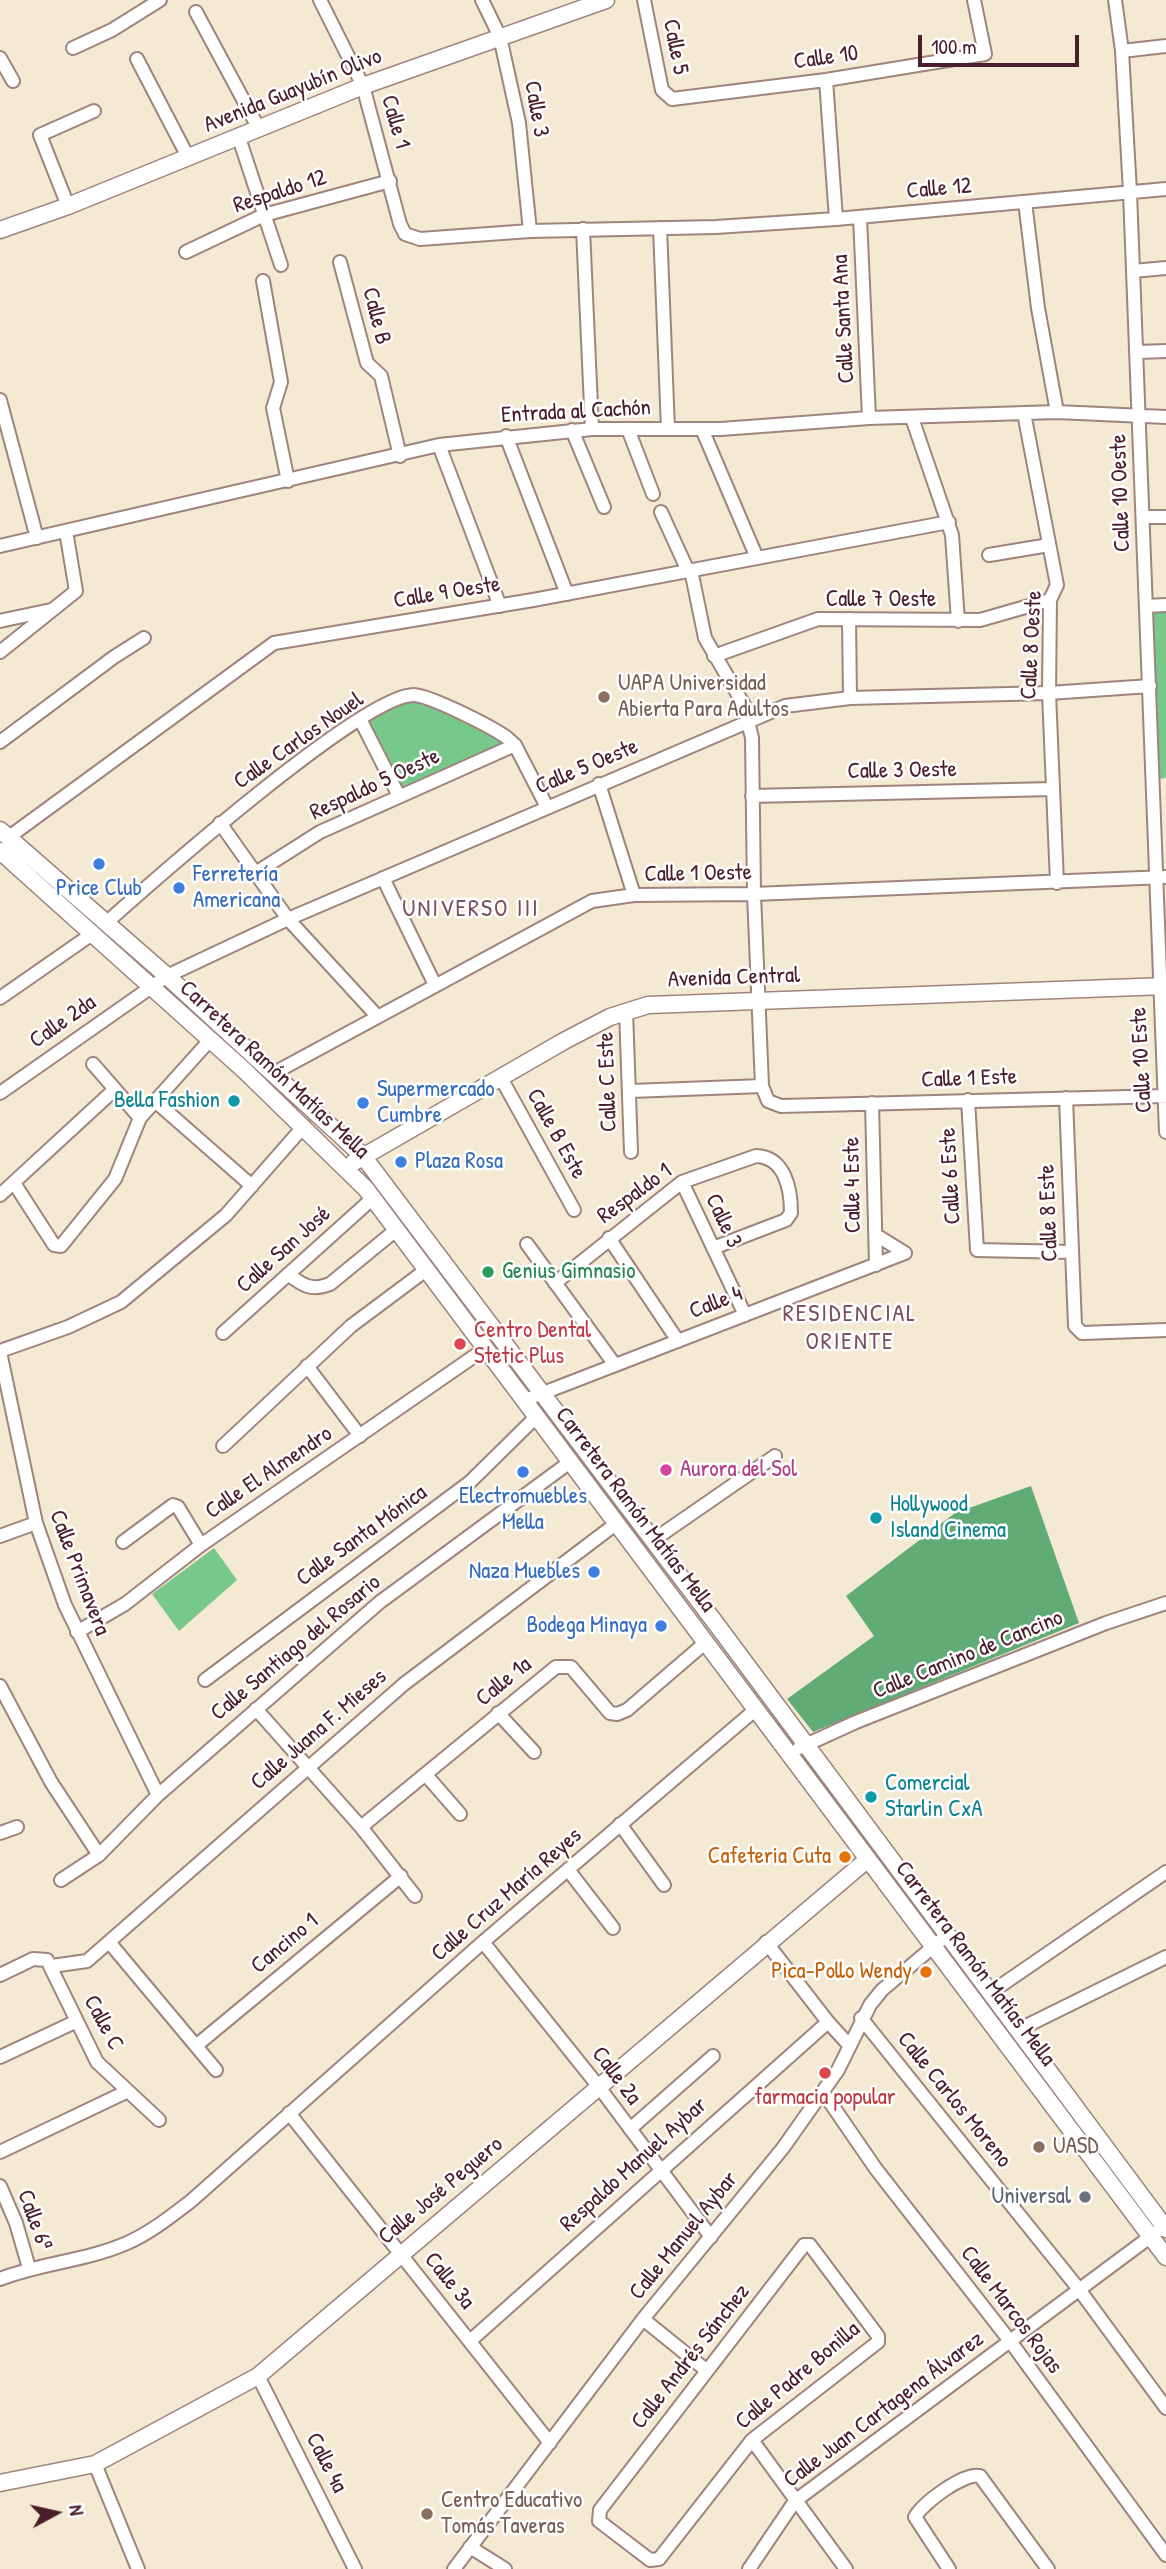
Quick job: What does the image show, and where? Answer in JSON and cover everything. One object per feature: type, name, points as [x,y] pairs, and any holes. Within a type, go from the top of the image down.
[{"type":"main road","name":"Avenida Guayubín Olivo","points":[[0,230],[68,206],[363,86],[606,0]]},
{"type":"main road","name":"Carretera Ramón Matías Mella","points":[[3,839],[167,976],[363,1156],[804,1743],[940,1941],[1160,2231]]},
{"type":"main road","name":"Carretera Ramón Matías Mella","points":[[3,839],[92,934],[304,1126],[346,1166],[373,1198],[868,1858],[940,1941],[990,1993],[1018,2030],[1160,2231],[1166,2257]]},
{"type":"main road","name":"Avenida Central","points":[[346,1166],[564,1041],[626,1011],[667,1003],[1163,986]]},
{"type":"main road","name":"Calle José Peguero","points":[[0,2483],[95,2464],[258,2376],[868,1858]]},
{"type":"street","points":[[73,48],[112,30],[160,0]]},
{"type":"street","name":"Calle 1","points":[[320,0],[363,86],[405,234],[420,240],[530,231]]},
{"type":"street","name":"Calle 3","points":[[482,0],[500,37],[519,123],[530,231]]},
{"type":"street","name":"Calle 5","points":[[644,0],[662,90],[671,99]]},
{"type":"street","name":"Calle 10","points":[[671,99],[826,80],[985,54],[974,0]]},
{"type":"street","name":"Calle 10 Oeste","points":[[1115,0],[1122,51],[1130,192],[1150,686],[1160,782],[1163,986]]},
{"type":"street","points":[[196,12],[260,129]]},
{"type":"street","points":[[1122,51],[1166,46]]},
{"type":"street","points":[[0,58],[13,81]]},
{"type":"street","points":[[137,60],[188,157]]},
{"type":"street","points":[[826,80],[836,219]]},
{"type":"street","points":[[68,206],[40,135],[94,111]]},
{"type":"street","points":[[239,138],[281,265]]},
{"type":"street","name":"Respaldo 12","points":[[186,252],[264,215],[390,181]]},
{"type":"street","name":"Calle 12","points":[[530,231],[716,227],[860,217],[1166,189]]},
{"type":"street","points":[[1025,202],[1038,308],[1057,412]]},
{"type":"street","name":"Calle Santa Ana","points":[[860,217],[869,418]]},
{"type":"street","points":[[660,228],[668,429]]},
{"type":"street","points":[[583,229],[592,429]]},
{"type":"street","name":"Calle B","points":[[340,262],[367,363],[381,376],[400,456]]},
{"type":"street","points":[[1133,271],[1166,268]]},
{"type":"street","points":[[263,281],[281,382],[273,408],[288,481]]},
{"type":"street","points":[[1138,352],[1166,351]]},
{"type":"street","points":[[0,400],[37,538]]},
{"type":"street","name":"Entrada al Cachón","points":[[0,546],[439,445],[506,436],[592,429],[702,429],[869,418],[1057,412],[1166,417]]},
{"type":"street","name":"Calle 8 Oeste","points":[[1024,413],[1057,585],[1050,600],[1049,692],[1058,883]]},
{"type":"street","points":[[912,418],[949,522],[958,621]]},
{"type":"street","points":[[628,429],[653,494]]},
{"type":"street","points":[[702,429],[757,558]]},
{"type":"street","points":[[572,430],[604,507]]},
{"type":"street","points":[[506,436],[566,594]]},
{"type":"street","points":[[439,445],[500,606]]},
{"type":"street","points":[[631,1091],[762,1086],[749,721],[744,705],[705,638],[689,571],[661,512]]},
{"type":"street","points":[[1143,517],[1166,517]]},
{"type":"street","name":"Calle 9 Oeste","points":[[3,839],[274,643],[500,606],[949,522]]},
{"type":"street","points":[[0,652],[75,593],[77,588],[65,531]]},
{"type":"street","points":[[989,555],[1049,545]]},
{"type":"street","name":"Calle 7 Oeste","points":[[714,656],[818,619],[980,620],[1050,600]]},
{"type":"street","points":[[1146,606],[1166,605]]},
{"type":"street","points":[[0,621],[54,610]]},
{"type":"street","points":[[849,619],[850,698]]},
{"type":"street","points":[[0,743],[114,657],[144,638]]},
{"type":"street","name":"Calle 5 Oeste","points":[[151,986],[288,919],[599,784],[799,703],[850,698],[1150,686]]},
{"type":"street","name":"Calle Carlos Nouel","points":[[106,923],[220,823],[360,719],[397,700],[414,695],[495,730],[516,745]]},
{"type":"street","points":[[360,719],[399,796]]},
{"type":"street","points":[[516,745],[547,807]]},
{"type":"street","name":"Respaldo 5 Oeste","points":[[257,872],[320,832],[516,745]]},
{"type":"street","points":[[599,784],[634,895]]},
{"type":"street","name":"Calle 3 Oeste","points":[[752,796],[1053,789]]},
{"type":"street","points":[[220,823],[288,919],[377,1016]]},
{"type":"street","name":"Calle 1 Oeste","points":[[274,1073],[581,905],[606,898],[1162,877]]},
{"type":"street","points":[[383,878],[435,985]]},
{"type":"street","points":[[0,998],[92,934]]},
{"type":"street","name":"Calle 2da","points":[[0,1093],[151,986]]},
{"type":"street","name":"Calle 10 Este","points":[[1163,986],[1166,1132]]},
{"type":"street","name":"Calle C Este","points":[[626,1011],[631,1091],[631,1152]]},
{"type":"street","points":[[13,1184],[54,1245],[61,1245],[115,1179],[140,1118],[210,1040]]},
{"type":"street","points":[[93,1064],[113,1091],[140,1118]]},
{"type":"street","name":"Calle B Este","points":[[501,1078],[574,1210]]},
{"type":"street","name":"Calle 1 Este","points":[[762,1086],[764,1094],[774,1104],[1165,1096]]},
{"type":"street","points":[[0,1195],[113,1091]]},
{"type":"street","name":"Calle 8 Este","points":[[1066,1098],[1075,1326],[1082,1333],[1166,1330]]},
{"type":"street","name":"Calle 6 Este","points":[[968,1100],[977,1250],[1072,1252]]},
{"type":"street","points":[[155,1101],[252,1186]]},
{"type":"street","name":"Calle 4 Este","points":[[872,1103],[876,1265]]},
{"type":"street","points":[[0,1351],[68,1327],[121,1302],[226,1215],[304,1126]]},
{"type":"street","name":"Respaldo 1","points":[[555,1283],[682,1182],[756,1156],[765,1156],[780,1166],[788,1182],[791,1213],[786,1220],[713,1248]]},
{"type":"street","name":"Calle 3","points":[[682,1182],[745,1315]]},
{"type":"street","name":"Calle San José","points":[[223,1333],[373,1198]]},
{"type":"street","points":[[288,1274],[304,1287],[318,1289],[330,1284],[397,1230]]},
{"type":"street","name":"Calle 4","points":[[525,1400],[905,1253],[876,1234]]},
{"type":"street","points":[[609,1238],[678,1341]]},
{"type":"street","points":[[527,1244],[615,1365]]},
{"type":"street","points":[[223,1446],[351,1326],[426,1270]]},
{"type":"street","name":"Calle El Almendro","points":[[77,1632],[125,1604],[201,1545],[486,1348]]},
{"type":"street","name":"Calle Primavera","points":[[0,1351],[36,1523],[77,1632],[158,1795]]},
{"type":"street","points":[[307,1366],[360,1436]]},
{"type":"street","name":"Calle Santa Mónica","points":[[205,1680],[470,1482],[536,1417]]},
{"type":"street","points":[[652,1541],[775,1456]]},
{"type":"street","name":"Calle Santiago del Rosario","points":[[61,1880],[99,1856],[158,1795],[380,1602],[570,1462]]},
{"type":"street","points":[[122,1542],[173,1505],[178,1507],[201,1545]]},
{"type":"street","points":[[0,1536],[36,1523]]},
{"type":"street","name":"Calle Juana F. Mieses","points":[[52,1966],[87,1961],[404,1684],[617,1523]]},
{"type":"street","name":"Calle Camino de Cancino","points":[[790,1756],[804,1743],[1106,1623],[1166,1603]]},
{"type":"street","name":"Calle 1a","points":[[361,1827],[556,1667],[571,1667],[610,1713],[617,1714],[627,1710],[705,1643]]},
{"type":"street","points":[[0,1686],[51,1782],[99,1856]]},
{"type":"street","points":[[256,1709],[361,1827],[415,1896]]},
{"type":"street","name":"Calle Cruz María Reyes","points":[[0,2279],[29,2268],[94,2255],[152,2231],[225,2173],[289,2113],[484,1942],[755,1710]]},
{"type":"street","points":[[498,1713],[534,1752]]},
{"type":"street","points":[[426,1775],[460,1814]]},
{"type":"street","points":[[620,1824],[664,1885]]},
{"type":"street","points":[[0,1833],[18,1827]]},
{"type":"street","points":[[569,1871],[613,1928]]},
{"type":"street","points":[[990,1993],[1166,1872]]},
{"type":"street","name":"Cancino 1","points":[[197,2045],[401,1876]]},
{"type":"street","name":"Calle Manuel Aybar","points":[[454,2569],[643,2319],[711,2237],[823,2092],[838,2070],[861,2018],[882,1990],[940,1941]]},
{"type":"street","points":[[109,1942],[216,2070]]},
{"type":"street","name":"Calle 2a","points":[[484,1942],[599,2087],[711,2237]]},
{"type":"street","points":[[766,1942],[849,2045]]},
{"type":"street","points":[[1018,2030],[1166,1957]]},
{"type":"street","points":[[0,1975],[33,1959],[47,1960],[52,1966]]},
{"type":"street","name":"Calle C","points":[[52,1966],[97,2062],[159,2120]]},
{"type":"street","name":"Calle Carlos Moreno","points":[[861,2018],[1078,2288],[1166,2408]]},
{"type":"street","points":[[0,2057],[76,2021]]},
{"type":"street","name":"Respaldo Manuel Aybar","points":[[470,2341],[828,2022]]},
{"type":"street","points":[[630,2129],[713,2056]]},
{"type":"street","points":[[0,2152],[128,2091]]},
{"type":"street","name":"Calle Marcos Rojas","points":[[823,2092],[876,2169],[1010,2341],[1166,2555]]},
{"type":"street","name":"Calle 3a","points":[[289,2113],[550,2443]]},
{"type":"street","name":"Calle 6ª","points":[[0,2186],[29,2268]]},
{"type":"street","name":"Calle Juan Cartagena Álvarez","points":[[749,2569],[795,2501],[1078,2288],[1160,2231]]},
{"type":"street","name":"Calle Andrés Sánchez","points":[[626,2542],[599,2521],[598,2514],[804,2245],[810,2245],[845,2292]]},
{"type":"street","name":"Calle Padre Bonilla","points":[[626,2542],[650,2560],[659,2559],[752,2440],[878,2342],[878,2336],[845,2292]]},
{"type":"street","points":[[643,2319],[706,2370]]},
{"type":"street","name":"Calle 4a","points":[[258,2376],[355,2569]]},
{"type":"street","points":[[752,2440],[846,2569]]},
{"type":"street","points":[[95,2464],[138,2569]]},
{"type":"street","points":[[949,2569],[915,2517],[966,2476],[980,2476],[1048,2569]]},
{"type":"street","points":[[470,2547],[505,2569]]},
{"type":"green space","points":[[1151,610],[1166,610],[1166,778],[1157,779]]},
{"type":"green space","points":[[410,697],[445,705],[508,745],[403,789],[368,719]]},
{"type":"green space","points":[[1031,1486],[1079,1623],[813,1732],[787,1699],[874,1636],[846,1596],[955,1513]]},
{"type":"green space","points":[[214,1548],[237,1580],[179,1631],[152,1594]]},
{"type":"place","name":"UAPA Universidad Abierta Para Adultos","points":[[604,697]]},
{"type":"place","name":"Price Club","points":[[99,864]]},
{"type":"place","name":"Ferretería Americana","points":[[179,888]]},
{"type":"place","name":"Bella Fashion","points":[[234,1101]]},
{"type":"place","name":"Supermercado Cumbre","points":[[363,1103]]},
{"type":"place","name":"Plaza Rosa","points":[[401,1162]]},
{"type":"place","name":"Genius Gimnasio","points":[[488,1272]]},
{"type":"place","name":"Centro Dental Stetic Plus","points":[[460,1344]]},
{"type":"place","name":"Aurora del Sol","points":[[666,1470]]},
{"type":"place","name":"Electromuebles Mella","points":[[523,1472]]},
{"type":"place","name":"Hollywood Island Cinema","points":[[876,1518]]},
{"type":"place","name":"Naza Muebles","points":[[594,1572]]},
{"type":"place","name":"Bodega Minaya","points":[[661,1626]]},
{"type":"place","name":"Comercial Starlin CxA","points":[[871,1797]]},
{"type":"place","name":"Cafeteria Cuta","points":[[845,1857]]},
{"type":"place","name":"Pica-Pollo Wendy","points":[[926,1972]]},
{"type":"place","name":"farmacia popular","points":[[825,2073]]},
{"type":"place","name":"UASD","points":[[1039,2147]]},
{"type":"place","name":"Universal","points":[[1085,2197]]},
{"type":"place","name":"Centro Educativo Tomás Taveras","points":[[427,2514]]},
{"type":"district","name":"UNIVERSO III","points":[[471,910]]},
{"type":"district","name":"RESIDENCIAL ORIENTE","points":[[850,1329]]}]
